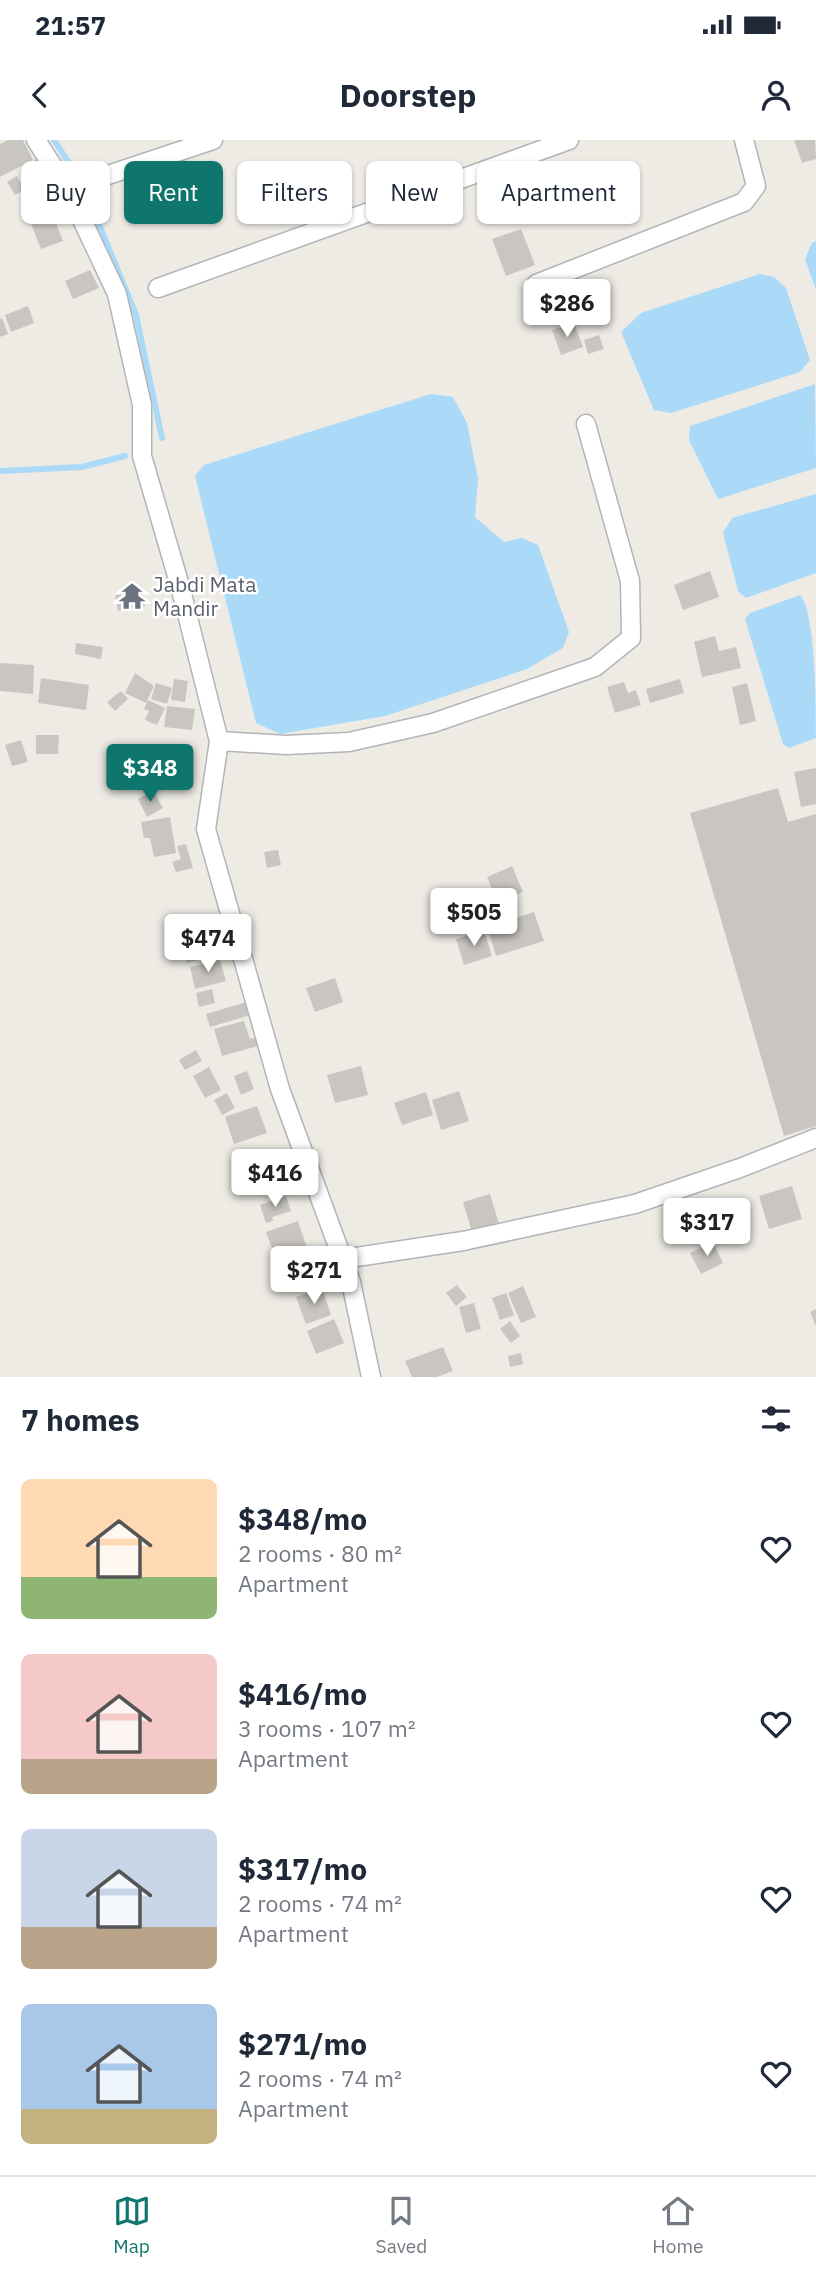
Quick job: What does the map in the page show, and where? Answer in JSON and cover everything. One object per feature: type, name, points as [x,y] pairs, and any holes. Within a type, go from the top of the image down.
[{"type":"street","points":[[36,140],[68,190],[117,294],[142,405],[142,456],[180,586],[219,741],[206,829],[279,1089],[351,1282],[371,1377]]},
{"type":"street","points":[[110,175],[213,140]]},
{"type":"street","points":[[158,288],[569,140]]},
{"type":"street","points":[[536,284],[744,202],[756,186],[744,140]]},
{"type":"street","points":[[219,741],[286,745],[349,741],[433,723],[595,667],[631,638],[630,581],[586,424]]},
{"type":"street","points":[[343,1259],[463,1241],[635,1204],[740,1168],[816,1138]]},
{"type":"water","points":[[816,241],[816,290],[805,259],[812,243]]},
{"type":"water","points":[[760,274],[774,277],[786,288],[810,360],[800,372],[671,413],[654,410],[621,332],[641,313]]},
{"type":"water","points":[[815,384],[816,468],[718,499],[689,440],[690,426]]},
{"type":"water","points":[[431,394],[453,397],[467,423],[478,479],[475,517],[504,542],[522,538],[538,545],[569,632],[563,648],[527,669],[385,716],[280,734],[256,723],[195,476],[204,465]]},
{"type":"water","points":[[816,494],[816,573],[746,598],[738,591],[723,533],[732,518]]},
{"type":"water","points":[[800,595],[805,605],[812,640],[816,738],[789,748],[783,744],[745,619],[750,613]]},
{"type":"building","points":[[8,140],[23,140],[33,160],[21,161],[21,166],[0,177],[0,144]]},
{"type":"building","points":[[794,140],[815,140],[816,159],[802,163]]},
{"type":"building","points":[[17,176],[21,183],[21,192],[15,195],[7,182]]},
{"type":"building","points":[[31,224],[56,224],[63,241],[41,249]]},
{"type":"building","points":[[521,229],[535,265],[506,276],[492,239]]},
{"type":"building","points":[[90,270],[99,288],[73,299],[65,281]]},
{"type":"building","points":[[28,306],[34,323],[11,332],[5,315]]},
{"type":"building","points":[[2,318],[8,334],[0,337],[0,319]]},
{"type":"building","points":[[574,323],[583,347],[561,355],[552,330]]},
{"type":"building","points":[[599,335],[604,349],[588,354],[584,340]]},
{"type":"building","points":[[710,571],[719,597],[683,610],[674,585]]},
{"type":"building","points":[[142,590],[145,606],[118,611],[115,595]]},
{"type":"building","points":[[715,636],[719,651],[736,647],[741,668],[702,677],[694,642]]},
{"type":"building","points":[[76,643],[103,647],[101,659],[75,654]]},
{"type":"building","points":[[0,663],[34,665],[33,694],[0,691]]},
{"type":"building","points":[[135,673],[154,686],[146,703],[125,693]]},
{"type":"building","points":[[41,678],[89,685],[86,710],[38,703]]},
{"type":"building","points":[[174,679],[188,681],[185,702],[171,700]]},
{"type":"building","points":[[680,679],[684,693],[650,703],[646,689]]},
{"type":"building","points":[[624,682],[628,693],[636,690],[641,705],[615,713],[607,687]]},
{"type":"building","points":[[156,683],[172,688],[167,704],[151,699]]},
{"type":"building","points":[[747,683],[756,721],[740,725],[732,687]]},
{"type":"building","points":[[121,691],[128,699],[115,711],[107,702]]},
{"type":"building","points":[[148,700],[165,708],[157,725],[145,720],[149,711],[144,709]]},
{"type":"building","points":[[167,706],[195,709],[192,730],[164,727]]},
{"type":"building","points":[[36,735],[59,735],[58,754],[36,754]]},
{"type":"building","points":[[21,740],[28,762],[12,766],[5,745]]},
{"type":"building","points":[[148,768],[155,788],[147,791],[139,772]]},
{"type":"building","points":[[816,768],[816,804],[801,807],[794,772]]},
{"type":"building","points":[[778,788],[788,822],[816,814],[816,1126],[784,1136],[690,813]]},
{"type":"building","points":[[153,791],[163,808],[147,817],[138,799]]},
{"type":"building","points":[[170,817],[176,853],[154,857],[150,838],[144,838],[141,822]]},
{"type":"building","points":[[186,844],[193,868],[176,872],[172,862],[181,859],[177,846]]},
{"type":"building","points":[[278,850],[281,865],[267,868],[264,852]]},
{"type":"building","points":[[512,866],[523,892],[498,903],[487,877]]},
{"type":"building","points":[[534,912],[544,941],[496,956],[487,927]]},
{"type":"building","points":[[484,930],[492,956],[464,965],[456,939]]},
{"type":"building","points":[[216,942],[219,954],[187,963],[183,950]]},
{"type":"building","points":[[220,960],[226,981],[195,989],[190,967]]},
{"type":"building","points":[[335,978],[343,1002],[315,1012],[306,988]]},
{"type":"building","points":[[212,989],[215,1003],[199,1007],[196,993]]},
{"type":"building","points":[[250,1001],[254,1014],[210,1027],[206,1014]]},
{"type":"building","points":[[244,1021],[250,1039],[259,1037],[261,1045],[222,1056],[214,1029]]},
{"type":"building","points":[[196,1050],[202,1061],[185,1070],[179,1060]]},
{"type":"building","points":[[361,1066],[368,1095],[335,1103],[327,1075]]},
{"type":"building","points":[[209,1067],[221,1090],[205,1098],[193,1076]]},
{"type":"building","points":[[247,1071],[254,1089],[241,1095],[234,1076]]},
{"type":"building","points":[[459,1091],[469,1121],[441,1130],[432,1100]]},
{"type":"building","points":[[426,1092],[433,1115],[402,1125],[394,1103]]},
{"type":"building","points":[[227,1093],[235,1108],[222,1115],[214,1100]]},
{"type":"building","points":[[257,1106],[267,1133],[234,1144],[225,1117]]},
{"type":"building","points":[[792,1186],[802,1219],[769,1229],[759,1196]]},
{"type":"building","points":[[490,1194],[500,1227],[473,1235],[463,1202]]},
{"type":"building","points":[[286,1196],[291,1211],[272,1217],[273,1221],[266,1223],[260,1205]]},
{"type":"building","points":[[298,1221],[307,1248],[276,1259],[266,1232]]},
{"type":"building","points":[[713,1242],[723,1263],[701,1274],[690,1253]]},
{"type":"building","points":[[457,1285],[467,1297],[456,1306],[446,1293]]},
{"type":"building","points":[[523,1286],[536,1317],[521,1323],[508,1293]]},
{"type":"building","points":[[322,1288],[331,1315],[306,1324],[296,1297]]},
{"type":"building","points":[[506,1293],[514,1315],[500,1320],[492,1298]]},
{"type":"building","points":[[474,1303],[481,1329],[466,1333],[459,1307]]},
{"type":"building","points":[[816,1309],[816,1326],[810,1312]]},
{"type":"building","points":[[334,1319],[344,1343],[316,1354],[307,1331]]},
{"type":"building","points":[[510,1321],[520,1336],[511,1343],[500,1329]]},
{"type":"building","points":[[443,1347],[453,1371],[437,1377],[412,1377],[405,1361]]},
{"type":"building","points":[[521,1353],[523,1364],[510,1367],[508,1356]]},
{"type":"waterway","points":[[54,140],[83,185],[136,315],[162,438]]},
{"type":"waterway","points":[[0,471],[82,467],[125,456]]},
{"type":"place","name":"Jabdi Mata Mandir","points":[[132,596]]}]
